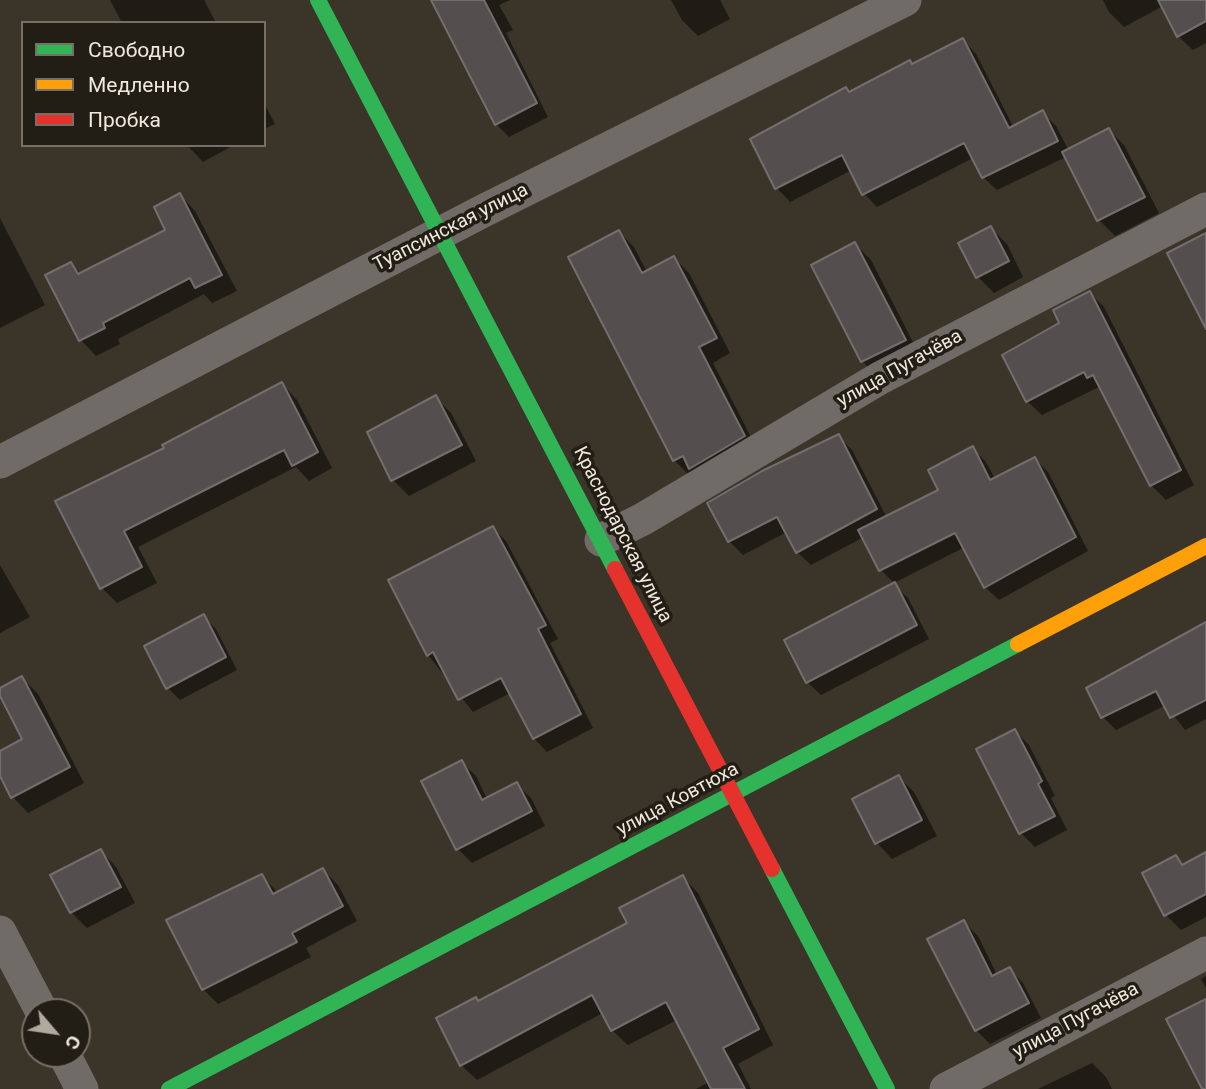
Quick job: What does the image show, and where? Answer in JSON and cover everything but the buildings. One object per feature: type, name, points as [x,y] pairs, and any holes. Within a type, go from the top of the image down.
[{"type":"main road","name":"Краснодарская улица","points":[[318,0],[887,1089]]},
{"type":"main road","name":"улица Ковтюха","points":[[169,1089],[1206,546]]},
{"type":"street","name":"Туапсинская улица","points":[[0,461],[442,233],[905,0]]},
{"type":"street","name":"улица Пугачёва","points":[[601,541],[880,378],[1206,209]]},
{"type":"street","points":[[0,932],[35,998]]},
{"type":"street","name":"улица Пугачёва","points":[[946,1089],[1206,953]]},
{"type":"street","points":[[71,1068],[82,1089]]},
{"type":"traffic: fast","points":[[318,0],[615,569]]},
{"type":"traffic: fast","points":[[169,1089],[1018,644]]},
{"type":"traffic: fast","points":[[772,869],[887,1089]]},
{"type":"traffic: slow","points":[[1018,644],[1206,546]]},
{"type":"traffic: jam","points":[[615,569],[772,869]]}]
